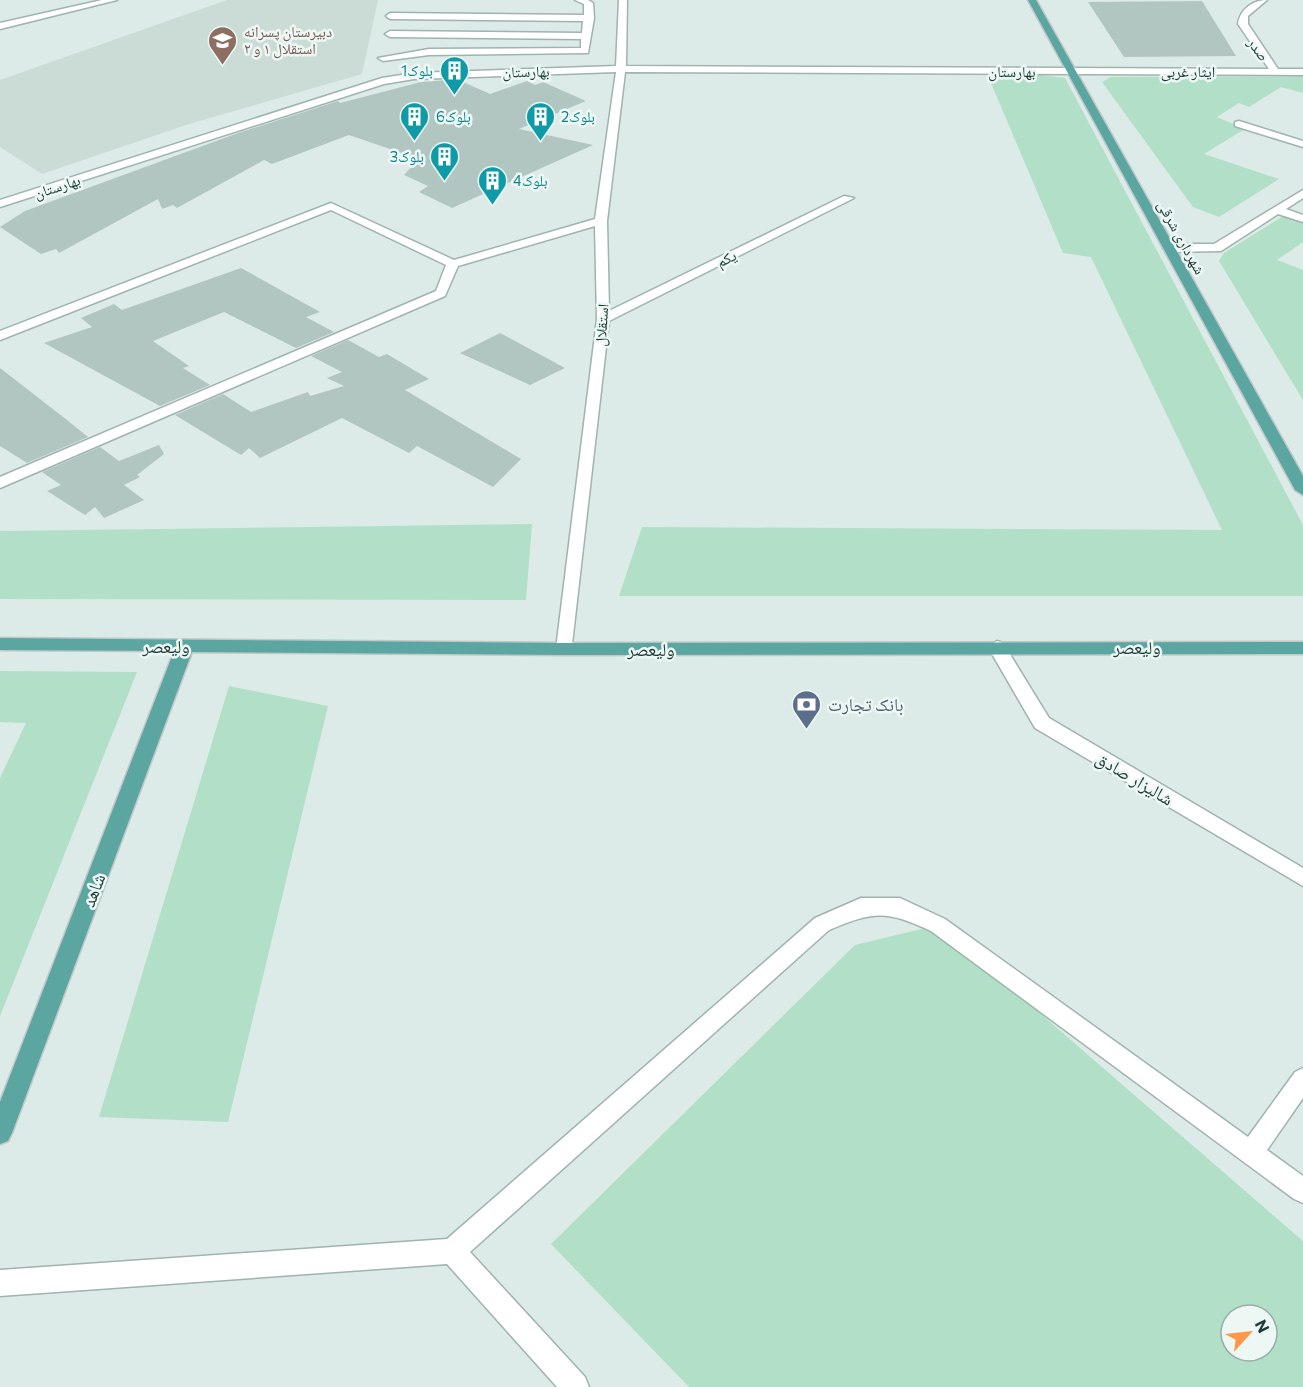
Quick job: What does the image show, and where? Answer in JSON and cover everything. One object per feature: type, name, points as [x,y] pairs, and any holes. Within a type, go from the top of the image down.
[{"type":"main road","name":"شهرداری شرقی","points":[[1032,0],[1303,490]]},
{"type":"main road","name":"ولیعصر","points":[[0,644],[565,649],[1303,648]]},
{"type":"main road","name":"شاهد","points":[[0,1134],[185,646]]},
{"type":"street","points":[[0,26],[113,0]]},
{"type":"street","points":[[384,58],[429,52],[585,51],[590,18],[589,3],[579,0]]},
{"type":"street","name":"استقلال","points":[[565,649],[603,319],[601,221],[621,69],[623,0]]},
{"type":"street","name":"صدر","points":[[1263,0],[1244,15],[1243,24],[1275,71]]},
{"type":"street","points":[[390,16],[445,12],[590,18]]},
{"type":"street","points":[[429,52],[445,12]]},
{"type":"street","points":[[390,34],[586,36]]},
{"type":"street","name":"بهارستان","points":[[0,204],[382,81],[446,73],[621,69],[1072,72]]},
{"type":"street","name":"ایثار غربی","points":[[1072,72],[1303,72]]},
{"type":"street","points":[[1239,124],[1303,144]]},
{"type":"street","points":[[1169,248],[1217,248],[1303,193]]},
{"type":"street","name":"یکم","points":[[603,319],[848,198]]},
{"type":"street","points":[[0,336],[331,206],[453,264],[601,221]]},
{"type":"street","points":[[1277,210],[1303,219]]},
{"type":"street","points":[[0,483],[441,293],[453,264]]},
{"type":"street","name":"شالیزار صادق","points":[[997,647],[1042,723],[1303,878]]},
{"type":"street","points":[[0,1283],[452,1251],[822,924],[861,907],[900,907],[938,925],[1303,1191]]},
{"type":"street","points":[[1251,1154],[1303,1079]]},
{"type":"street","points":[[452,1251],[575,1387]]},
{"type":"shaded area","name":"دبیرستان پسرانه استقلال ۱ و ۲","points":[[227,0],[378,0],[362,74],[189,124],[42,174],[0,147],[0,80]]},
{"type":"green space","points":[[1041,75],[1065,78],[1303,525],[1303,596],[619,596],[642,527],[1222,530],[1091,257],[1063,253],[988,76]]},
{"type":"green space","points":[[1303,76],[1303,93],[1281,87],[1249,107],[1239,103],[1217,117],[1245,129],[1204,154],[1279,179],[1219,217],[1193,207],[1102,82],[1111,77]]},
{"type":"green space","points":[[1283,216],[1303,223],[1303,242],[1277,260],[1303,270],[1303,400],[1219,261],[1224,253]]},
{"type":"green space","points":[[532,524],[526,600],[0,599],[0,531]]},
{"type":"green space","points":[[0,671],[137,672],[0,1016],[0,778],[26,723],[0,722]]},
{"type":"green space","points":[[229,686],[328,706],[228,1122],[99,1117]]},
{"type":"green space","points":[[938,925],[1303,1241],[1303,1387],[689,1387],[551,1244],[855,945]]},
{"type":"building","points":[[1202,1],[1236,56],[1124,57],[1088,2]]},
{"type":"building","points":[[448,80],[458,84],[463,82],[490,94],[527,81],[535,85],[543,82],[586,101],[519,129],[593,145],[452,208],[419,192],[428,186],[404,175],[419,159],[349,135],[272,164],[264,160],[177,208],[173,205],[162,209],[158,199],[59,253],[56,249],[41,254],[0,227],[25,211],[238,133],[338,101],[340,103],[421,82]]},
{"type":"building","points":[[241,268],[320,312],[306,317],[334,332],[296,348],[224,312],[153,341],[189,366],[183,368],[210,385],[160,406],[44,343],[92,327],[81,318],[114,304],[122,310]]},
{"type":"building","points":[[500,333],[565,368],[530,385],[460,353]]},
{"type":"building","points":[[348,340],[379,357],[387,354],[429,379],[405,390],[521,459],[493,487],[417,446],[409,453],[342,418],[260,458],[249,448],[241,455],[175,415],[223,394],[251,412],[308,392],[310,396],[344,386],[327,378],[342,372],[311,356]]},
{"type":"building","points":[[0,368],[88,437],[27,463],[0,446]]},
{"type":"building","points":[[159,445],[164,454],[137,475],[140,477],[124,485],[144,500],[104,518],[95,507],[85,515],[47,491],[61,485],[42,472],[100,447],[119,461]]},
{"type":"place","name":"دبیرستان پسرانه استقلال ۱ و ۲","points":[[223,66]]},
{"type":"place","name":"بلوک1","points":[[454,96]]},
{"type":"place","name":"بلوک6","points":[[415,142]]},
{"type":"place","name":"بلوک2","points":[[540,142]]},
{"type":"place","name":"بلوک3","points":[[445,182]]},
{"type":"place","name":"بلوک4","points":[[492,206]]},
{"type":"place","name":"بانک تجارت","points":[[807,730]]}]
